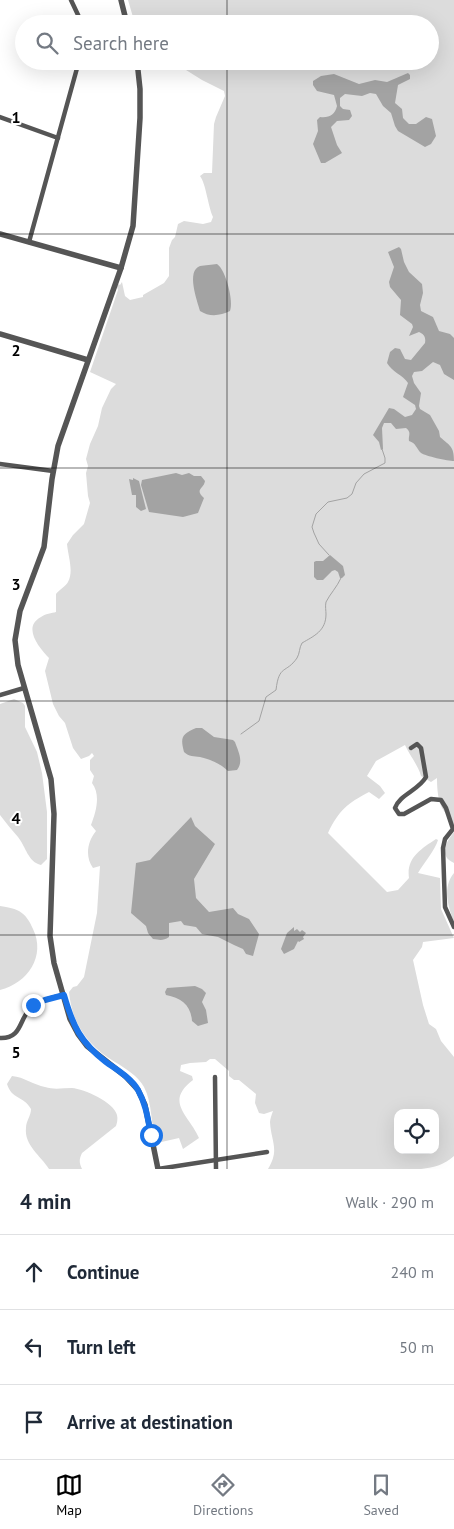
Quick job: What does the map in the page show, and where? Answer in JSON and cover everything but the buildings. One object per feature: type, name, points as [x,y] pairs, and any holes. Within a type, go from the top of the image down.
[{"type":"street","points":[[71,0],[78,15]]},
{"type":"street","points":[[121,0],[125,15]]},
{"type":"street","points":[[29,242],[77,70]]},
{"type":"street","points":[[137,70],[140,89],[140,118],[136,203],[133,226],[121,268],[58,446],[53,470],[44,547],[20,610],[16,627],[16,650],[24,688],[51,779],[54,814],[50,936],[54,963],[74,1027],[82,1040],[95,1054],[125,1076],[138,1090],[145,1105],[158,1169],[267,1152]]},
{"type":"street","points":[[0,117],[58,138]]},
{"type":"street","points":[[0,234],[121,268]]},
{"type":"street","points":[[0,334],[88,360]]},
{"type":"street","points":[[0,464],[53,470]]},
{"type":"street","points":[[0,695],[24,688]]},
{"type":"street","points":[[411,748],[418,744],[421,748],[426,778],[396,804],[395,808],[401,814],[434,798],[441,800],[446,808],[453,829],[443,843],[445,907],[454,927]]},
{"type":"street","points":[[0,1038],[8,1038],[15,1035],[33,1005],[64,995]]},
{"type":"street","points":[[216,1077],[216,1169]]},
{"type":"shaded area","points":[[128,0],[454,0],[454,825],[440,804],[437,778],[431,782],[421,776],[405,745],[376,761],[367,776],[380,786],[385,793],[379,799],[369,792],[355,800],[340,813],[328,833],[387,892],[398,890],[409,878],[410,865],[416,855],[425,846],[436,839],[438,840],[418,873],[440,878],[441,909],[454,938],[423,942],[422,947],[413,960],[429,1024],[436,1029],[441,1041],[454,1057],[454,1156],[443,1164],[421,1169],[268,1169],[274,1156],[270,1122],[273,1111],[264,1114],[259,1113],[255,1103],[256,1094],[239,1080],[234,1080],[229,1076],[229,1071],[215,1059],[181,1065],[180,1071],[192,1076],[193,1080],[180,1095],[181,1109],[199,1138],[183,1149],[179,1138],[157,1143],[149,1100],[144,1087],[131,1073],[105,1056],[89,1041],[78,1024],[71,1004],[69,992],[84,977],[97,913],[100,866],[93,868],[88,854],[89,845],[96,831],[91,825],[97,804],[95,788],[92,783],[94,776],[90,770],[90,760],[94,756],[92,753],[81,759],[73,748],[65,723],[53,704],[45,671],[49,658],[34,638],[33,626],[35,621],[43,616],[56,612],[56,594],[67,584],[71,573],[67,544],[84,524],[90,503],[86,459],[98,426],[102,408],[111,389],[116,384],[90,372],[118,290],[118,284],[120,285],[122,282],[125,296],[130,300],[143,297],[143,295],[164,283],[169,276],[169,248],[175,237],[178,224],[184,221],[203,224],[211,222],[213,217],[200,176],[204,173],[212,173],[214,124],[225,96],[224,91],[186,70],[439,70],[439,15],[132,15]]},
{"type":"shaded area","points":[[408,73],[410,79],[398,85],[395,103],[402,109],[403,118],[409,124],[416,124],[426,117],[432,119],[436,136],[431,144],[425,147],[398,131],[391,113],[383,106],[376,94],[370,93],[362,96],[345,94],[340,98],[340,106],[343,109],[350,110],[352,116],[349,120],[337,121],[331,127],[342,153],[325,163],[321,163],[313,144],[318,131],[317,120],[320,117],[331,115],[335,112],[337,106],[334,95],[317,91],[313,81],[321,76],[334,74],[359,84],[375,80],[387,82]]},
{"type":"shaded area","points":[[399,247],[409,272],[422,284],[421,311],[433,317],[439,331],[450,334],[454,338],[454,380],[444,374],[440,365],[433,362],[422,371],[414,372],[412,376],[414,383],[421,393],[420,409],[430,415],[439,431],[440,437],[452,449],[454,461],[427,456],[421,453],[415,444],[409,441],[409,433],[406,428],[396,429],[391,423],[384,423],[382,428],[383,449],[381,450],[379,442],[373,435],[389,408],[394,409],[405,417],[412,415],[416,409],[415,405],[403,397],[408,383],[387,363],[390,352],[395,348],[400,349],[405,359],[411,360],[425,343],[424,336],[419,332],[409,336],[413,327],[412,324],[400,315],[401,300],[390,287],[389,282],[394,267],[388,252]]},
{"type":"shaded area","points":[[217,264],[226,279],[231,307],[230,311],[226,313],[211,315],[200,311],[193,280],[196,269],[200,266]]},
{"type":"shaded area","points":[[176,473],[182,475],[189,473],[194,476],[201,476],[205,481],[200,491],[204,498],[198,513],[183,517],[149,512],[141,485],[142,480]]},
{"type":"shaded area","points":[[133,478],[139,481],[146,509],[141,511],[136,507],[136,495],[132,495],[129,479],[133,480]]},
{"type":"shaded area","points":[[330,555],[343,566],[345,575],[340,578],[335,570],[323,580],[317,580],[314,577],[314,562],[323,561]]},
{"type":"shaded area","points":[[14,699],[25,706],[25,727],[37,752],[42,773],[47,812],[47,859],[41,865],[33,861],[18,837],[0,815],[0,704]]},
{"type":"shaded area","points":[[196,728],[202,728],[214,737],[235,742],[240,760],[237,770],[228,771],[211,760],[190,756],[184,752],[183,737]]},
{"type":"shaded area","points":[[191,817],[195,826],[215,844],[194,879],[196,898],[209,912],[233,908],[238,914],[249,919],[259,934],[253,956],[246,954],[243,949],[218,937],[202,934],[196,927],[184,925],[181,921],[169,923],[169,937],[163,940],[153,939],[148,933],[146,926],[131,913],[136,863],[150,860]]},
{"type":"shaded area","points":[[454,832],[454,863],[446,857],[445,849],[448,840]]},
{"type":"shaded area","points":[[454,873],[454,922],[448,904],[447,891],[448,884]]},
{"type":"shaded area","points":[[0,906],[17,910],[26,917],[33,929],[37,949],[36,958],[26,975],[19,981],[0,990]]},
{"type":"shaded area","points":[[294,927],[294,931],[297,929],[300,932],[302,930],[306,933],[303,937],[304,939],[298,941],[294,949],[284,954],[281,949],[287,933]]},
{"type":"shaded area","points":[[195,986],[206,993],[202,1002],[206,1010],[208,1023],[198,1026],[192,1021],[190,1011],[184,1003],[181,1000],[166,995],[165,992],[167,988]]},
{"type":"shaded area","points":[[12,1076],[48,1088],[72,1088],[84,1091],[105,1101],[115,1110],[117,1116],[116,1126],[82,1153],[80,1165],[82,1169],[49,1169],[30,1145],[26,1134],[26,1125],[31,1109],[25,1101],[9,1089],[7,1084]]},
{"type":"waterway","points":[[329,555],[319,544],[312,527],[316,514],[328,502],[347,498],[352,494],[356,483],[364,474],[385,463],[382,449]]},
{"type":"waterway","points":[[241,734],[259,721],[266,697],[276,690],[279,676],[297,658],[302,643],[322,629],[325,620],[326,602],[341,578]]},
{"type":"route","points":[[33,1005],[64,995],[70,1018],[82,1040],[95,1054],[125,1076],[138,1090],[145,1105],[151,1135]]}]
